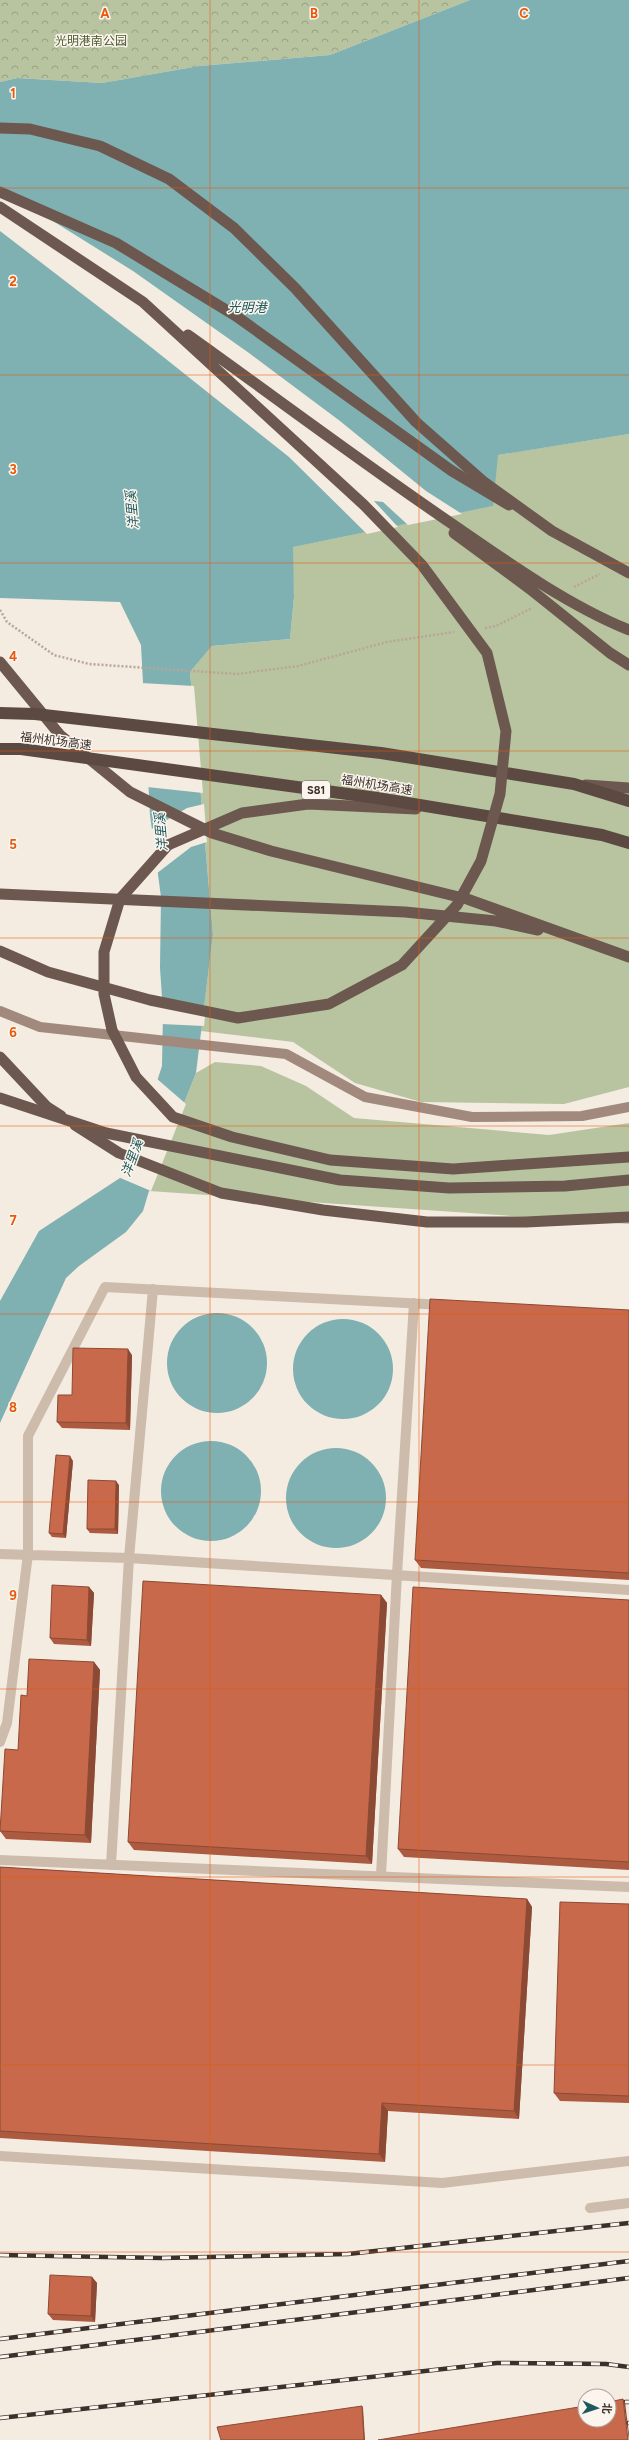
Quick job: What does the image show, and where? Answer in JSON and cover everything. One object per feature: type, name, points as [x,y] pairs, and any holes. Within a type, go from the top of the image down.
[{"type":"highway","points":[[0,128],[30,129],[100,146],[169,178],[234,228],[295,288],[416,422],[484,482],[552,531]]},
{"type":"highway","points":[[0,192],[116,244],[236,316],[452,471],[552,531],[629,574]]},
{"type":"highway","points":[[0,207],[143,302],[392,482],[518,569],[612,623],[629,630]]},
{"type":"highway","points":[[0,951],[48,972],[150,1000],[238,1018],[329,1004],[402,965],[457,905],[481,861],[500,794],[506,731],[487,653],[422,565],[364,505],[143,302]]},
{"type":"highway","points":[[392,482],[461,539],[530,589],[610,653],[629,665]]},
{"type":"highway","points":[[0,662],[60,735],[130,792],[212,833],[271,851],[467,899],[588,941],[629,957]]},
{"type":"highway","name":"福州机场高速","points":[[0,713],[35,714],[381,753],[574,784],[629,801]]},
{"type":"highway","name":"福州机场高速","points":[[0,749],[21,749],[337,793],[602,835],[629,843]]},
{"type":"highway","points":[[574,784],[629,788]]},
{"type":"highway","points":[[441,810],[308,804],[242,813],[168,845],[120,899],[104,952],[104,994],[112,1030],[136,1077],[174,1117],[232,1137],[330,1160],[453,1169],[629,1157]]},
{"type":"highway","points":[[0,894],[405,912],[496,921],[588,941]]},
{"type":"highway","points":[[0,1057],[47,1107],[119,1153],[221,1192],[323,1210],[427,1222],[526,1222],[629,1217]]},
{"type":"highway","points":[[0,1098],[106,1133],[340,1180],[449,1188],[565,1186],[629,1180]]},
{"type":"main road","points":[[0,1011],[40,1027],[286,1054],[365,1097],[472,1117],[582,1116],[629,1107]]},
{"type":"lane","points":[[0,1742],[7,1724],[28,1554],[28,1436],[105,1287],[454,1305]]},
{"type":"lane","points":[[111,1865],[129,1558],[152,1289]]},
{"type":"lane","points":[[381,1875],[396,1574],[414,1303]]},
{"type":"lane","points":[[2,1554],[129,1558],[629,1590]]},
{"type":"lane","points":[[0,1860],[381,1875],[629,1887]]},
{"type":"lane","points":[[0,2156],[442,2183],[629,2161]]},
{"type":"lane","points":[[590,2208],[629,2203]]},
{"type":"path","points":[[573,588],[601,574]]},
{"type":"path","points":[[480,628],[496,626],[538,605]]},
{"type":"path","points":[[0,610],[7,622],[54,655],[89,664],[237,674],[298,666],[387,642],[457,632]]},
{"type":"green space","name":"光明港南公园","points":[[0,0],[470,0],[330,55],[199,66],[102,83],[17,78],[0,82]]},
{"type":"green space","points":[[629,434],[629,1087],[564,1104],[421,1102],[355,1083],[293,1042],[201,1031],[213,934],[190,672],[212,646],[290,639],[294,597],[292,547],[492,506],[497,455]]},
{"type":"green space","points":[[215,1062],[261,1066],[306,1086],[354,1118],[549,1135],[629,1123],[629,1224],[149,1191],[196,1073]]},
{"type":"water","name":"光明港","points":[[470,0],[629,0],[629,434],[498,455],[493,506],[293,547],[294,597],[290,639],[212,646],[190,672],[213,934],[196,1073],[149,1191],[143,1211],[126,1232],[79,1266],[66,1278],[0,1423],[0,1301],[39,1231],[120,1178],[129,1167],[162,1066],[163,1012],[160,968],[161,897],[150,815],[141,645],[120,602],[0,598],[0,82],[17,78],[102,83],[199,66],[330,55]]},
{"type":"water","points":[[217,1313],[236,1317],[252,1328],[263,1344],[267,1363],[263,1382],[252,1398],[236,1409],[217,1413],[198,1409],[182,1398],[171,1382],[167,1363],[171,1344],[182,1328],[198,1317]]},
{"type":"water","points":[[343,1319],[362,1323],[378,1334],[389,1350],[393,1369],[389,1388],[378,1404],[362,1415],[343,1419],[324,1415],[308,1404],[297,1388],[293,1369],[297,1350],[308,1334],[324,1323]]},
{"type":"water","points":[[211,1441],[230,1445],[246,1456],[257,1472],[261,1491],[257,1510],[246,1526],[230,1537],[211,1541],[192,1537],[176,1526],[165,1510],[161,1491],[165,1472],[176,1456],[192,1445]]},
{"type":"water","points":[[336,1448],[355,1452],[371,1463],[382,1479],[386,1498],[382,1517],[371,1533],[355,1544],[336,1548],[317,1544],[301,1533],[290,1517],[286,1498],[290,1479],[301,1463],[317,1452]]},
{"type":"pier","points":[[0,188],[133,271],[249,353],[340,421],[426,491],[462,514],[408,525],[383,502],[374,501],[398,527],[367,534],[289,457],[142,340],[0,231]]},
{"type":"pier","points":[[141,683],[194,686],[203,793],[147,787]]},
{"type":"pier","points":[[204,804],[207,842],[191,847],[156,874],[150,830],[187,808]]},
{"type":"pier","points":[[160,998],[206,1006],[204,1026],[161,1024]]},
{"type":"pier","points":[[156,1078],[186,1104],[151,1191],[118,1177],[127,1166]]},
{"type":"building","points":[[430,1299],[629,1310],[629,1573],[415,1560]]},
{"type":"building","points":[[73,1348],[128,1349],[126,1423],[57,1422],[58,1395],[72,1395]]},
{"type":"building","points":[[56,1455],[70,1456],[63,1534],[49,1533]]},
{"type":"building","points":[[88,1480],[116,1481],[115,1529],[87,1529]]},
{"type":"building","points":[[143,1581],[381,1595],[366,1856],[128,1842]]},
{"type":"building","points":[[52,1585],[89,1587],[87,1640],[50,1638]]},
{"type":"building","points":[[413,1587],[629,1600],[629,1862],[398,1849]]},
{"type":"building","points":[[29,1659],[94,1662],[85,1835],[0,1831],[5,1749],[18,1750],[21,1695],[27,1696]]},
{"type":"building","points":[[0,1867],[527,1899],[514,2111],[382,2103],[379,2154],[0,2131]]},
{"type":"building","points":[[560,1902],[629,1904],[629,2096],[554,2093]]},
{"type":"building","points":[[50,2275],[92,2277],[91,2316],[48,2314]]},
{"type":"building","points":[[623,2399],[628,2440],[378,2440],[577,2407],[577,2428],[617,2428],[617,2400]]},
{"type":"building","points":[[362,2406],[364,2440],[221,2440],[217,2427]]},
{"type":"railway","points":[[0,2255],[162,2258],[348,2254],[629,2223]]},
{"type":"railway","points":[[0,2339],[629,2261]]},
{"type":"railway","points":[[0,2357],[629,2278]]},
{"type":"railway","points":[[0,2418],[497,2363],[606,2364],[629,2367]]},
{"type":"water label","name":"洋里溪","points":[[132,510]]},
{"type":"water label","name":"洋里溪","points":[[161,832]]},
{"type":"water label","name":"洋里溪","points":[[132,1158]]}]
